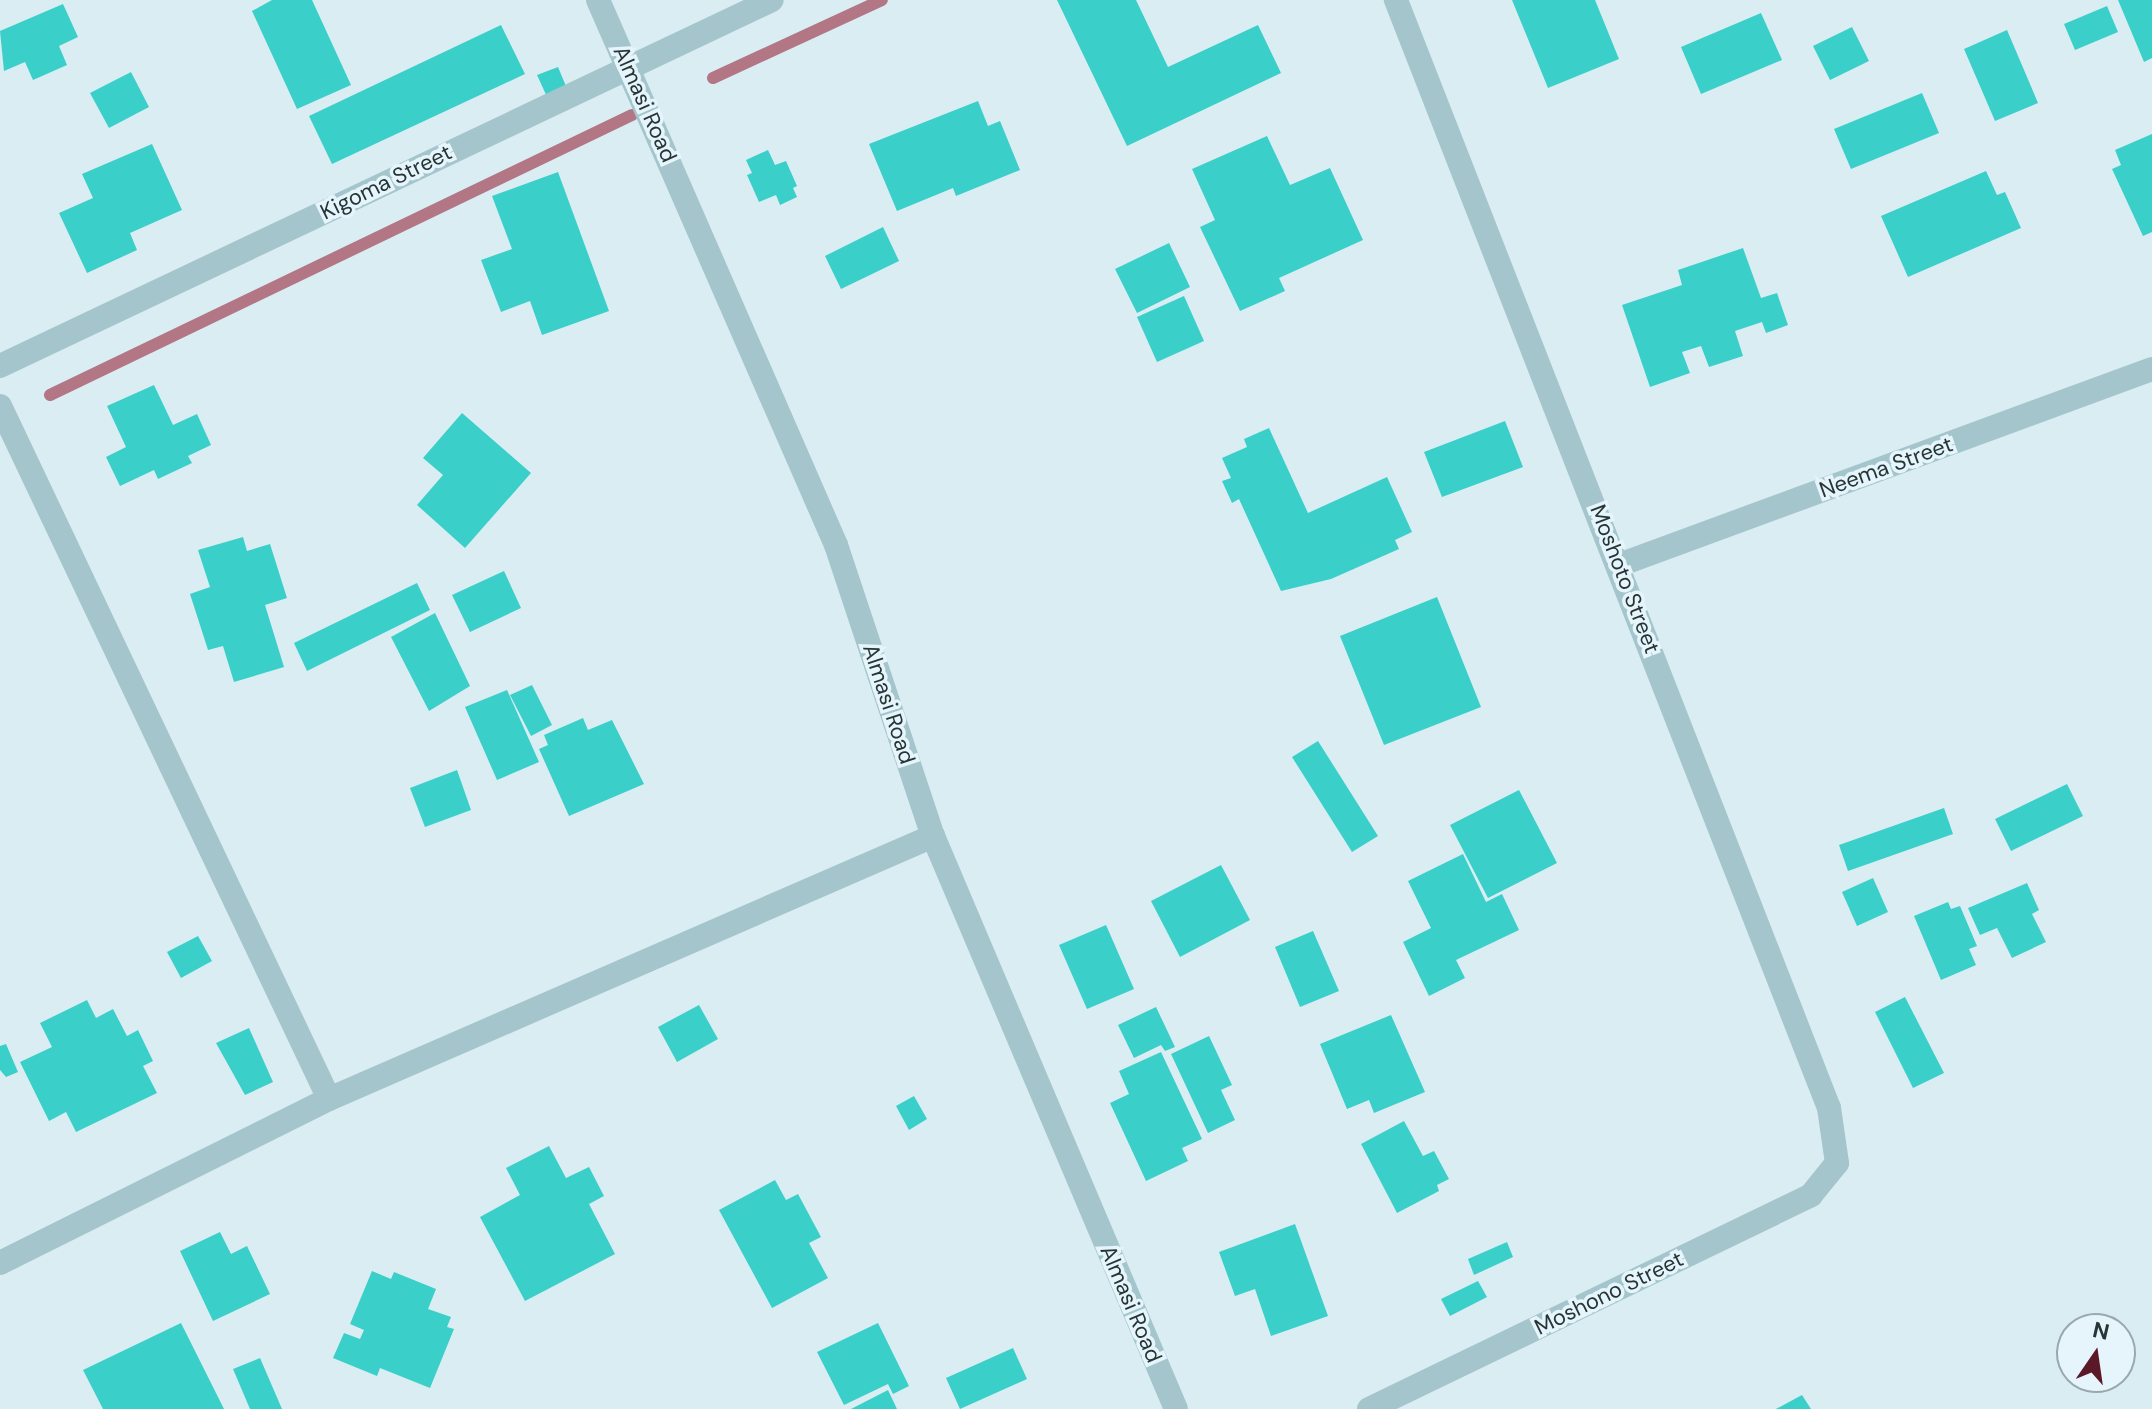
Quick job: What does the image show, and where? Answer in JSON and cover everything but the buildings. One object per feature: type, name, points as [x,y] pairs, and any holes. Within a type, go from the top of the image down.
[{"type":"street","name":"Almasi Road","points":[[598,0],[836,545],[933,836],[1176,1409]]},
{"type":"street","name":"Kigoma Street","points":[[0,366],[629,65],[772,0]]},
{"type":"street","name":"Moshoto Street","points":[[1396,0],[1829,1108],[1837,1163]]},
{"type":"street","name":"Neema Street","points":[[1619,565],[2152,369]]},
{"type":"street","points":[[0,406],[329,1099]]},
{"type":"street","points":[[0,1263],[329,1099],[933,836]]},
{"type":"street","name":"Moshono Street","points":[[1369,1409],[1811,1195],[1837,1163]]},
{"type":"waterway","points":[[713,78],[882,0]]},
{"type":"waterway","points":[[50,395],[632,115]]}]
